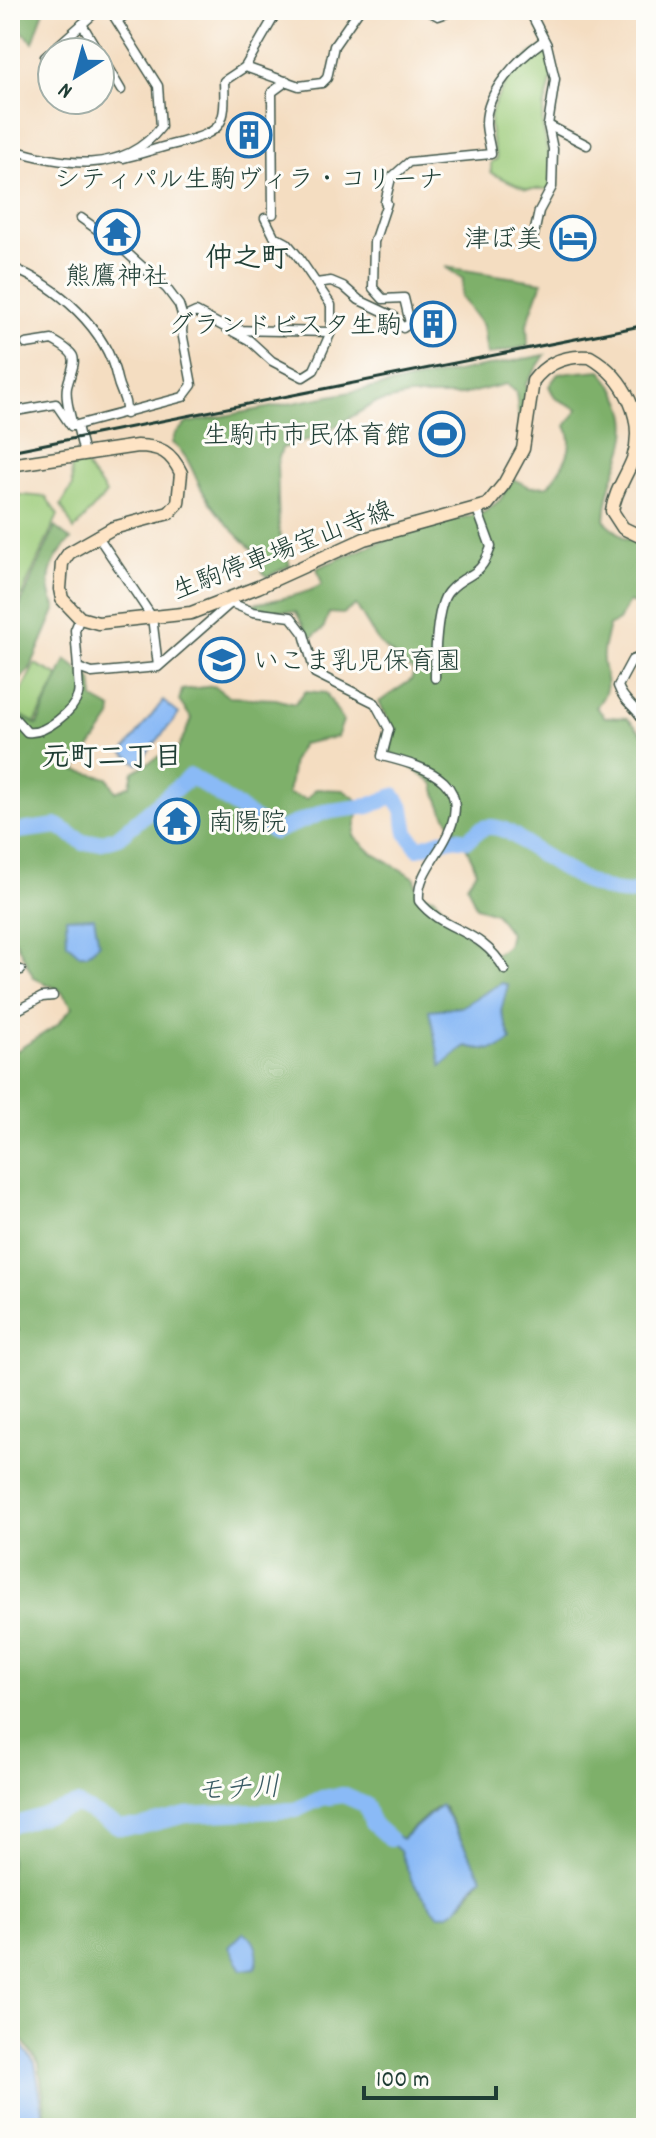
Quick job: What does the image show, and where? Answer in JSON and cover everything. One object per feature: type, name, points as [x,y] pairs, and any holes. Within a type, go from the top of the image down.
[{"type":"main road","points":[[477,509],[487,505],[504,484],[523,449],[531,412],[530,394],[540,372],[559,360],[590,357],[618,379],[636,419],[638,439],[612,511],[623,528],[646,539]]},
{"type":"main road","points":[[10,465],[155,446],[175,461],[181,473],[178,503],[169,513],[97,535],[69,553],[59,575],[62,599],[80,618]]},
{"type":"main road","name":"生駒停車場宝山寺線","points":[[80,618],[98,623],[191,613],[235,599],[389,530],[477,509]]},
{"type":"street","points":[[69,36],[98,10]]},
{"type":"street","points":[[110,10],[158,86],[162,114],[161,127],[155,135],[123,158]]},
{"type":"street","points":[[118,20],[132,10]]},
{"type":"street","points":[[10,149],[66,164],[123,158],[205,138],[222,118],[226,105],[224,81],[245,67],[278,10]]},
{"type":"street","points":[[245,67],[306,86],[327,78],[334,46],[359,10]]},
{"type":"street","points":[[427,10],[438,16],[456,10]]},
{"type":"street","points":[[529,10],[553,64],[555,79],[548,125],[553,149],[552,187],[539,211],[532,244]]},
{"type":"street","points":[[630,10],[646,19]]},
{"type":"street","points":[[82,24],[121,90]]},
{"type":"street","points":[[316,283],[338,284],[359,300],[393,316],[403,328],[410,323],[404,298],[383,299],[373,288],[374,242],[391,178],[409,162],[491,154],[486,121],[500,83],[529,51],[543,41]]},
{"type":"street","points":[[183,318],[196,312],[230,330],[295,376],[303,377],[314,370],[331,332],[331,305],[287,243],[274,236],[269,216],[272,92],[287,81]]},
{"type":"street","points":[[548,125],[587,145]]},
{"type":"street","points":[[10,412],[56,404],[69,426],[75,426],[176,401],[189,391],[191,368],[179,305],[167,289],[116,243],[81,218]]},
{"type":"street","points":[[10,267],[50,288],[91,327],[112,356],[127,402],[126,414]]},
{"type":"street","points":[[230,330],[331,332]]},
{"type":"street","points":[[26,344],[52,340],[74,356],[76,364],[67,397],[84,453]]},
{"type":"street","points":[[435,678],[439,615],[448,592],[478,573],[491,547],[477,509]]},
{"type":"street","points":[[97,535],[152,617],[158,667]]},
{"type":"street","points":[[78,668],[92,673],[158,667],[235,599],[253,612],[291,617],[304,634],[315,673],[375,703],[389,729],[382,756],[423,766],[451,791],[454,810],[450,831],[425,872],[419,901],[432,914],[490,947],[505,970]]},
{"type":"street","points":[[10,713],[27,732],[41,731],[70,710],[78,694],[75,630],[80,618]]},
{"type":"street","points":[[646,655],[632,660],[625,667],[618,686],[624,700],[642,712],[646,726]]},
{"type":"street","points":[[10,970],[21,970]]},
{"type":"street","points":[[10,1014],[42,997],[53,996]]},
{"type":"green space","points":[[10,10],[44,10],[33,42],[10,20]]},
{"type":"green space","points":[[543,48],[552,67],[543,118],[550,189],[526,189],[491,173],[491,162],[497,159],[491,136],[491,113],[501,90],[517,67],[526,57]]},
{"type":"green space","points":[[445,267],[542,282],[527,324],[528,346],[487,355],[483,326],[461,297],[463,279]]},
{"type":"green space","points":[[545,355],[526,384],[526,404],[520,430],[516,392],[506,384],[457,396],[409,396],[375,403],[316,438],[282,448],[277,464],[279,532],[290,565],[267,577],[262,571],[261,558],[219,514],[204,494],[185,457],[172,443],[175,434],[187,423]]},
{"type":"green space","points":[[600,370],[616,392],[625,411],[627,428],[605,521],[624,538],[646,545],[646,603],[639,606],[629,602],[618,621],[609,626],[603,652],[607,685],[596,707],[605,717],[627,718],[646,737],[646,2128],[35,2128],[45,2111],[39,2063],[17,2033],[10,2014],[10,1055],[57,1025],[73,1007],[60,990],[34,978],[10,930],[10,709],[37,725],[66,660],[92,680],[94,699],[112,709],[111,718],[75,770],[108,778],[116,792],[130,785],[133,772],[172,749],[177,750],[192,719],[179,701],[182,690],[214,686],[229,697],[276,699],[294,704],[306,691],[326,693],[343,721],[337,737],[302,744],[293,760],[288,794],[307,799],[316,789],[343,790],[360,802],[354,836],[372,853],[415,878],[418,895],[434,897],[461,929],[495,954],[507,946],[510,933],[495,913],[476,907],[467,885],[476,871],[472,859],[442,808],[434,784],[390,752],[394,731],[379,702],[411,680],[414,672],[379,643],[356,605],[343,614],[329,613],[323,629],[310,638],[296,612],[249,608],[250,604],[316,588],[322,584],[317,568],[412,529],[483,513],[500,500],[513,479],[530,487],[548,486],[566,458],[570,442],[566,426],[578,409],[555,398],[549,386],[558,374]],"holes":[[[502,983],[507,985],[501,1011],[511,1040],[496,1049],[466,1046],[441,1066],[443,1008],[461,1007]],[[436,1807],[444,1807],[481,1877],[462,1904],[435,1911],[412,1881],[400,1851],[375,1823],[401,1839]]]},
{"type":"green space","points":[[75,460],[84,460],[106,494],[74,530],[61,505],[72,487],[71,464]]},
{"type":"green space","points":[[10,494],[46,497],[58,515],[10,621]]},
{"type":"green space","points":[[55,527],[71,540],[58,555],[49,580],[56,608],[30,669],[17,683],[10,683],[10,628]]},
{"type":"green space","points":[[35,664],[59,676],[35,723],[12,710]]},
{"type":"water","points":[[163,701],[179,714],[138,764],[123,752]]},
{"type":"water","points":[[94,917],[99,944],[87,954],[79,954],[67,943],[66,918]]},
{"type":"water","points":[[502,983],[508,985],[501,1011],[511,1040],[496,1049],[466,1046],[441,1066],[429,1010],[461,1007]]},
{"type":"water","points":[[441,1805],[482,1877],[459,1907],[438,1915],[412,1881],[400,1851],[371,1826],[374,1823],[402,1839]]},
{"type":"water","points":[[244,1932],[254,1944],[258,1959],[255,1968],[242,1970],[229,1947]]},
{"type":"water","points":[[10,2022],[16,2038],[35,2063],[43,2112],[31,2128],[10,2128]]},
{"type":"waterway","points":[[10,832],[58,826],[84,843],[103,842],[118,837],[191,776],[274,832],[324,812],[369,806],[394,796],[403,809],[407,833],[418,848],[451,838],[468,840],[483,828],[496,828],[589,883],[617,892],[646,890]]},
{"type":"waterway","name":"モチ川","points":[[10,1826],[77,1805],[120,1827],[138,1827],[186,1815],[295,1810],[322,1798],[343,1795],[366,1805],[372,1823],[390,1839]]},
{"type":"railway","points":[[10,451],[646,325]]},
{"type":"place","name":"シティパル生駒ヴィラ・コリーナ","points":[[249,135]]},
{"type":"place","name":"熊鷹神社","points":[[117,232]]},
{"type":"place","name":"津ぼ美","points":[[573,238]]},
{"type":"place","name":"グランドビスタ生駒","points":[[433,324]]},
{"type":"place","name":"生駒市市民体育館","points":[[442,434]]},
{"type":"place","name":"いこま乳児保育園","points":[[222,660]]},
{"type":"place","name":"南陽院","points":[[177,821]]},
{"type":"district","name":"仲之町","points":[[247,256]]},
{"type":"district","name":"元町二丁目","points":[[112,755]]}]
